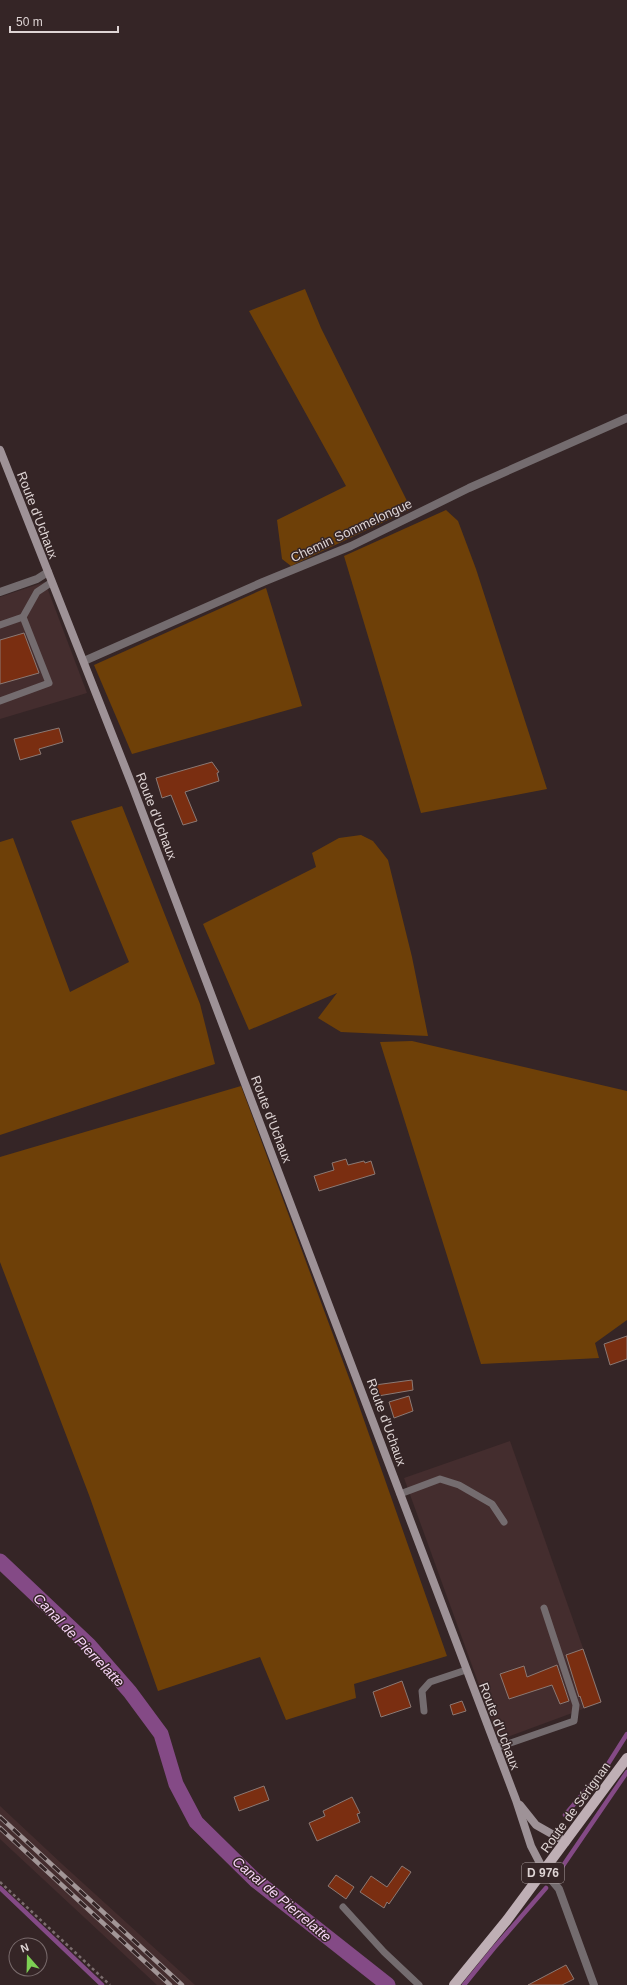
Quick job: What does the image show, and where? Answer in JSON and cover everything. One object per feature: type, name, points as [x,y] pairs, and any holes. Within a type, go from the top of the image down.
[{"type":"main road","name":"Route d'Uchaux","points":[[0,450],[84,661],[516,1800],[529,1841],[544,1871]]},
{"type":"main road","name":"Route de Sérignan","points":[[454,1985],[544,1871],[627,1758]]},
{"type":"main road","name":"Route d'Uchaux","points":[[516,1800],[536,1825],[566,1842]]},
{"type":"street","name":"Chemin Sommelongue","points":[[84,661],[263,582],[351,546],[469,488],[627,418]]},
{"type":"street","points":[[0,592],[37,579],[48,572]]},
{"type":"street","points":[[544,1871],[559,1889],[594,1985]]},
{"type":"lane","points":[[0,625],[23,617],[37,592],[52,582]]},
{"type":"lane","points":[[0,701],[49,683],[23,617]]},
{"type":"lane","points":[[400,1494],[440,1479],[459,1485],[492,1504],[504,1522]]},
{"type":"lane","points":[[496,1748],[574,1721],[576,1706],[544,1608]]},
{"type":"lane","points":[[424,1711],[422,1691],[430,1682],[466,1670]]},
{"type":"lane","points":[[343,1907],[384,1952],[419,1985]]},
{"type":"path","points":[[0,1882],[110,1985]]},
{"type":"shaded area","points":[[305,289],[321,328],[411,509],[291,566],[282,559],[277,520],[346,486],[249,311]]},
{"type":"shaded area","points":[[446,510],[458,521],[476,569],[547,789],[421,813],[344,556]]},
{"type":"shaded area","points":[[45,582],[87,693],[0,719],[0,597]]},
{"type":"shaded area","points":[[266,588],[302,706],[132,754],[94,665]]},
{"type":"shaded area","points":[[122,806],[200,1004],[215,1064],[0,1135],[0,842],[13,838],[70,992],[129,962],[71,821]]},
{"type":"shaded area","points":[[361,835],[373,841],[388,860],[412,957],[428,1036],[341,1032],[318,1018],[337,993],[249,1030],[203,924],[316,867],[312,853],[339,838]]},
{"type":"shaded area","points":[[412,1041],[627,1091],[627,1320],[595,1343],[599,1358],[481,1364],[380,1042]]},
{"type":"shaded area","points":[[241,1086],[352,1386],[447,1656],[354,1684],[356,1698],[286,1720],[260,1657],[158,1691],[89,1495],[0,1262],[0,1157]]},
{"type":"shaded area","points":[[510,1441],[602,1702],[499,1740],[404,1478]]},
{"type":"shaded area","points":[[0,1806],[195,1985],[157,1985],[0,1839]]},
{"type":"building","points":[[24,633],[39,673],[0,684],[0,640]]},
{"type":"building","points":[[59,728],[63,742],[39,749],[41,754],[20,760],[14,739]]},
{"type":"building","points":[[212,762],[219,772],[217,773],[219,781],[185,792],[197,821],[183,825],[171,795],[162,798],[156,778]]},
{"type":"building","points":[[346,1159],[348,1165],[371,1161],[375,1174],[319,1191],[314,1176],[334,1170],[332,1163]]},
{"type":"building","points":[[627,1336],[627,1359],[610,1365],[604,1344]]},
{"type":"building","points":[[412,1380],[413,1390],[378,1396],[375,1385]]},
{"type":"building","points":[[409,1396],[413,1411],[394,1418],[389,1402]]},
{"type":"building","points":[[583,1649],[601,1702],[584,1708],[566,1655]]},
{"type":"building","points":[[557,1665],[569,1701],[560,1704],[552,1685],[509,1699],[500,1674],[524,1666],[527,1677]]},
{"type":"building","points":[[402,1681],[411,1707],[381,1717],[373,1692]]},
{"type":"building","points":[[462,1701],[466,1711],[453,1715],[450,1705]]},
{"type":"building","points":[[264,1786],[269,1800],[239,1811],[234,1797]]},
{"type":"building","points":[[352,1797],[360,1813],[357,1814],[360,1822],[317,1841],[309,1823],[325,1816],[323,1811]]},
{"type":"building","points":[[402,1866],[411,1872],[389,1904],[387,1902],[384,1908],[360,1892],[371,1876],[387,1887]]},
{"type":"building","points":[[336,1875],[354,1887],[346,1899],[328,1886]]},
{"type":"building","points":[[566,1965],[574,1979],[562,1985],[528,1985]]},
{"type":"waterway","name":"Canal de Pierrelatte","points":[[0,1561],[89,1645],[130,1692],[161,1734],[176,1784],[196,1822],[255,1880],[388,1985]]},
{"type":"waterway","points":[[565,1815],[608,1764],[627,1734]]},
{"type":"waterway","points":[[560,1870],[627,1772]]},
{"type":"waterway","points":[[0,1888],[102,1985]]},
{"type":"waterway","points":[[464,1985],[546,1888]]},
{"type":"railway","points":[[0,1817],[182,1985]]},
{"type":"railway","points":[[0,1828],[170,1985]]}]
